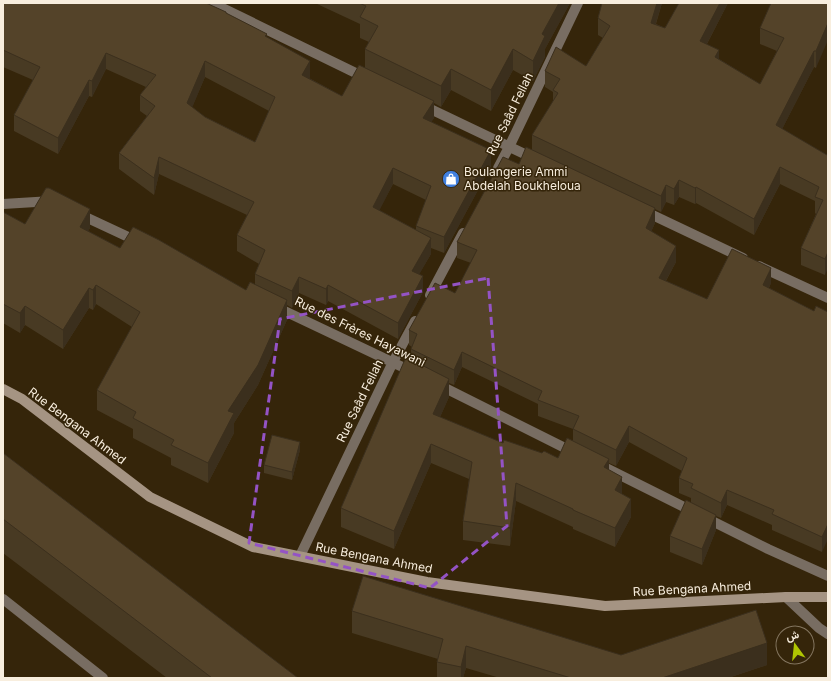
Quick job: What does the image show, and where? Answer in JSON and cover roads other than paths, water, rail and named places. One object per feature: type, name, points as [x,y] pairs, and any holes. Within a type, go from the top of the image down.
[{"type":"street","points":[[212,3],[375,82]]},
{"type":"street","name":"Rue Saâd Fellah","points":[[494,175],[578,3]]},
{"type":"street","points":[[410,99],[545,164]]},
{"type":"street","points":[[3,204],[50,201],[57,204]]},
{"type":"street","points":[[637,208],[828,298]]},
{"type":"street","points":[[72,211],[150,248]]},
{"type":"street","name":"Rue Saâd Fellah","points":[[300,556],[393,362],[468,223]]},
{"type":"street","name":"Rue des Frères Hayawani","points":[[265,302],[393,362],[768,549],[828,576]]},
{"type":"street","name":"Rue Bengana Ahmed","points":[[3,389],[22,399],[150,497],[252,547],[426,582],[605,606],[786,597],[828,597]]},
{"type":"street","points":[[786,597],[819,628],[828,634]]},
{"type":"street","points":[[3,599],[103,678]]},
{"type":"place","name":"Boulangerie Ammi Abdelah Boukheloua","points":[[451,179]]}]
